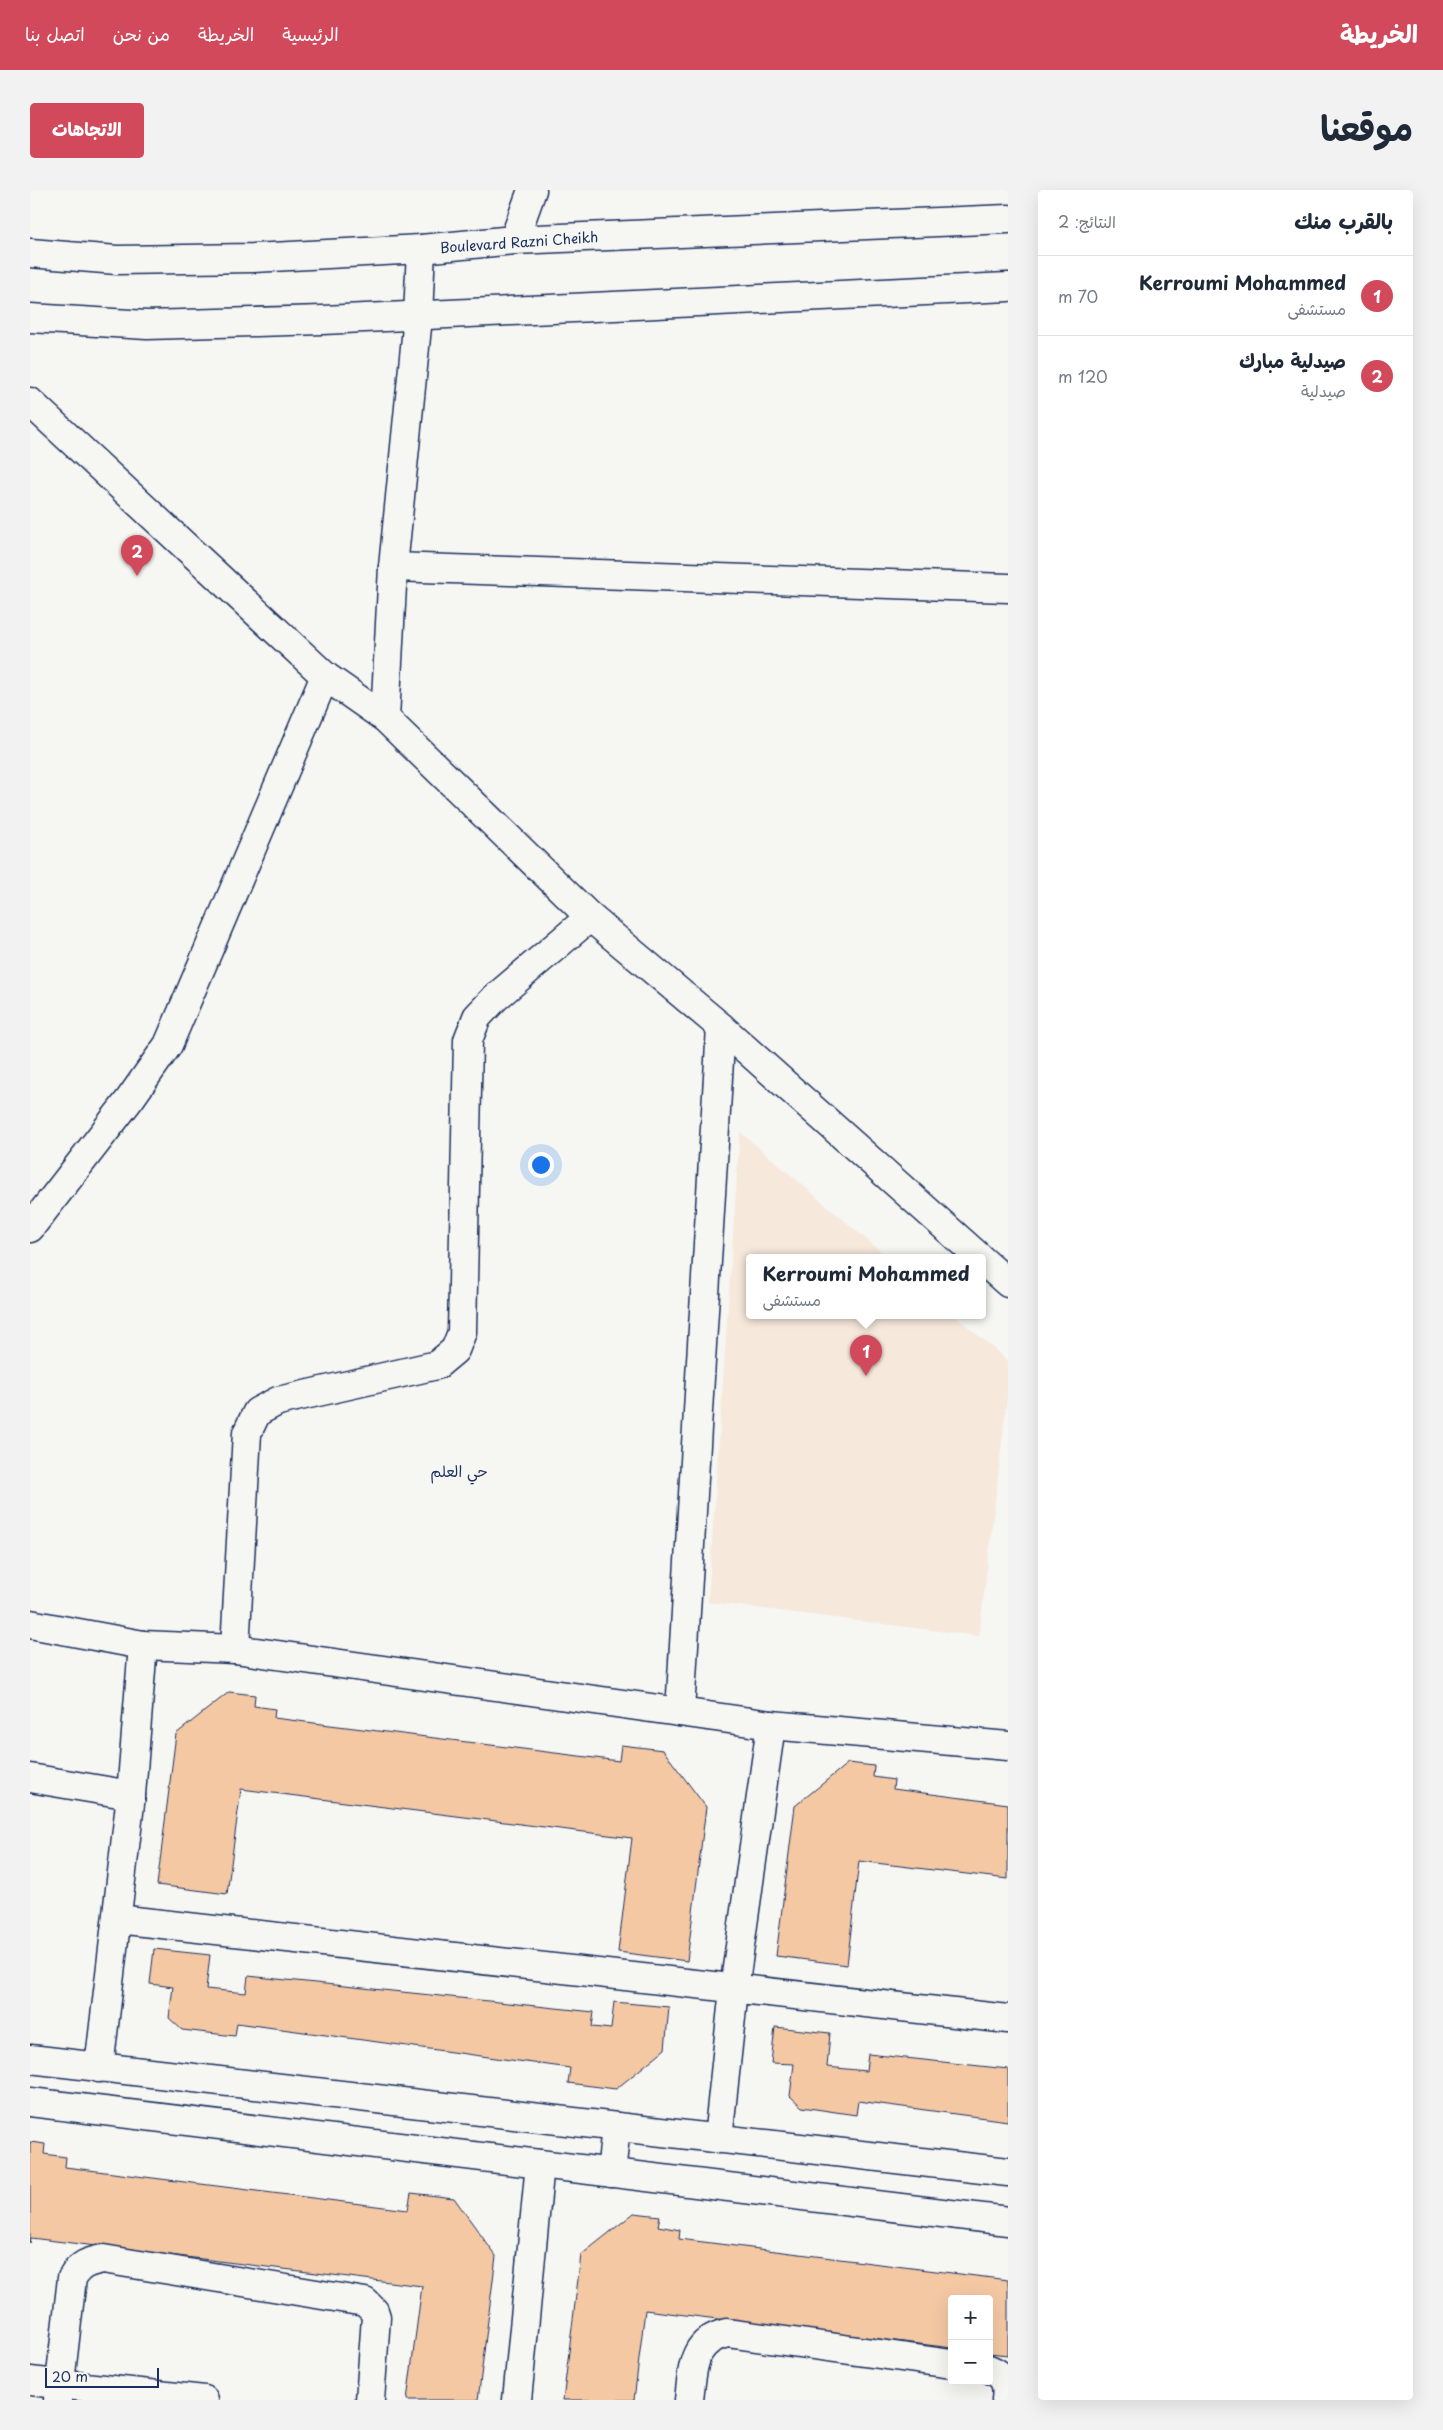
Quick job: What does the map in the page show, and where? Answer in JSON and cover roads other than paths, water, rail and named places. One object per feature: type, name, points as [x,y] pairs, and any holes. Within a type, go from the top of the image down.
[{"type":"street","points":[[514,240],[532,190]]},
{"type":"street","name":"Boulevard Razni Cheikh","points":[[30,253],[117,260],[253,258],[421,249],[514,240],[1008,220]]},
{"type":"street","points":[[385,718],[392,567],[418,317],[421,249]]},
{"type":"street","points":[[30,318],[147,325],[418,317],[1008,287]]},
{"type":"street","points":[[30,402],[325,676],[385,718],[590,917],[721,1027],[976,1254]]},
{"type":"street","points":[[392,567],[1008,588]]},
{"type":"street","points":[[30,1228],[130,1099],[168,1045],[325,676]]},
{"type":"street","points":[[235,1649],[247,1433],[257,1412],[278,1401],[437,1365],[455,1350],[462,1332],[468,1040],[477,1017],[495,998],[590,917]]},
{"type":"street","points":[[680,1712],[721,1027]]},
{"type":"street","points":[[986,1264],[1008,1284]]},
{"type":"street","points":[[30,1624],[143,1645],[235,1649],[771,1725],[1008,1746]]},
{"type":"street","points":[[99,2068],[131,1795],[143,1645]]},
{"type":"street","points":[[718,2139],[734,1989],[771,1725]]},
{"type":"street","points":[[30,1778],[131,1795]]},
{"type":"street","points":[[117,1919],[1008,2019]]},
{"type":"street","points":[[30,2059],[1008,2172]]},
{"type":"street","points":[[30,2102],[1008,2221]]},
{"type":"street","points":[[611,2172],[616,2127]]},
{"type":"street","points":[[517,2400],[540,2164]]},
{"type":"street","points":[[60,2392],[72,2278],[78,2267],[88,2262],[103,2259],[365,2302],[374,2311],[376,2317],[370,2400]]},
{"type":"street","points":[[689,2400],[693,2368],[698,2352],[710,2339],[727,2333],[948,2363]]},
{"type":"street","points":[[993,2371],[1006,2380],[1006,2400]]},
{"type":"street","points":[[30,2381],[60,2392],[204,2400]]},
{"type":"place","name":"صيدلية مبارك","points":[[137,576]]},
{"type":"place","name":"Kerroumi Mohammed","points":[[866,1376]]},
{"type":"district","name":"حي العلم","points":[[459,1470]]}]
